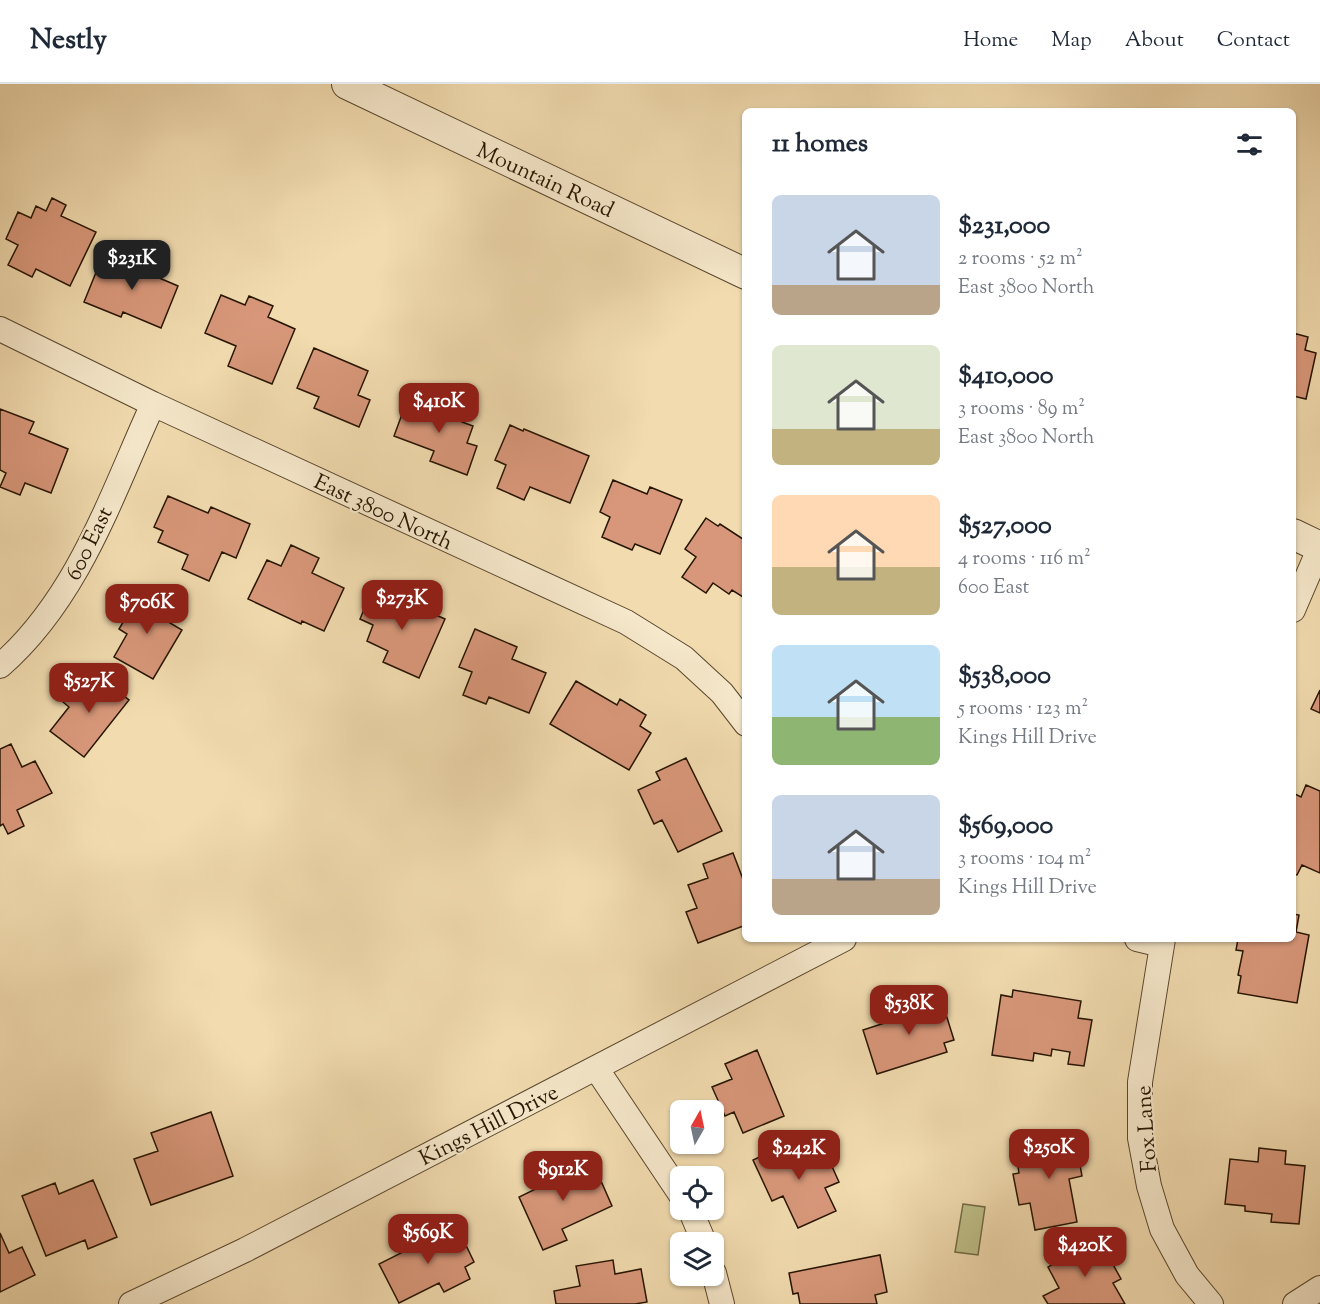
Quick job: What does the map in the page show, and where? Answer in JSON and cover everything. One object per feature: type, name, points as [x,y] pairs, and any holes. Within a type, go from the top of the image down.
[{"type":"street","name":"Mountain Road","points":[[347,84],[742,272]]},
{"type":"street","name":"East 3800 North","points":[[0,329],[153,404],[626,622],[684,658],[722,693],[742,719]]},
{"type":"street","name":"600 East","points":[[0,666],[17,651],[40,624],[84,558],[153,404]]},
{"type":"street","points":[[1296,535],[1320,547],[1296,603]]},
{"type":"street","name":"Kings Hill Drive","points":[[131,1304],[245,1250],[838,942]]},
{"type":"street","name":"Fox Lane","points":[[1163,942],[1140,1082],[1140,1138],[1149,1186],[1162,1229],[1187,1275],[1210,1304]]},
{"type":"street","points":[[596,1068],[670,1179]]},
{"type":"street","points":[[718,1286],[723,1304]]},
{"type":"street","points":[[1295,1304],[1320,1288]]},
{"type":"green space","points":[[963,1204],[985,1207],[978,1255],[955,1252]]},
{"type":"building","points":[[52,198],[66,205],[61,216],[96,232],[70,286],[36,269],[32,277],[8,265],[18,245],[6,239],[18,212],[31,218],[36,206],[46,211]]},
{"type":"building","points":[[122,249],[148,259],[143,271],[178,286],[161,328],[123,312],[121,317],[84,302],[99,265],[113,271]]},
{"type":"building","points":[[221,295],[245,305],[249,296],[273,306],[268,317],[295,329],[272,384],[228,366],[236,346],[205,333]]},
{"type":"building","points":[[1296,334],[1308,337],[1305,350],[1316,353],[1306,399],[1296,397]]},
{"type":"building","points":[[314,348],[368,371],[358,395],[370,400],[359,427],[314,408],[319,397],[297,388]]},
{"type":"building","points":[[408,398],[451,413],[454,403],[467,408],[462,422],[473,426],[467,443],[477,446],[467,475],[430,461],[434,451],[394,436]]},
{"type":"building","points":[[0,409],[34,422],[29,433],[68,449],[51,493],[25,483],[20,495],[0,487],[6,473],[0,470]]},
{"type":"building","points":[[510,425],[589,456],[570,503],[530,487],[524,500],[497,488],[506,465],[495,460]]},
{"type":"building","points":[[613,480],[647,494],[650,487],[682,500],[660,554],[635,544],[632,550],[602,537],[610,517],[600,512]]},
{"type":"building","points":[[168,496],[208,513],[211,507],[250,524],[236,558],[222,552],[209,581],[182,569],[188,555],[158,542],[163,531],[154,527]]},
{"type":"building","points":[[706,518],[742,538],[742,596],[732,590],[729,594],[713,583],[706,593],[682,577],[696,557],[685,549]]},
{"type":"building","points":[[291,545],[319,558],[312,573],[344,588],[324,631],[302,621],[301,624],[248,599],[267,560],[281,566]]},
{"type":"building","points":[[373,588],[445,619],[419,678],[383,662],[388,651],[367,641],[373,625],[360,619]]},
{"type":"building","points":[[142,590],[172,608],[165,620],[182,630],[153,679],[114,657],[127,634],[119,629]]},
{"type":"building","points":[[475,629],[517,647],[512,659],[546,673],[529,713],[489,697],[486,704],[463,695],[472,672],[459,667]]},
{"type":"building","points":[[98,676],[129,700],[84,757],[50,731],[69,707],[63,702],[83,678],[91,684]]},
{"type":"building","points":[[576,681],[617,705],[620,699],[646,715],[640,726],[651,733],[629,770],[550,724]]},
{"type":"building","points":[[1320,690],[1320,713],[1311,709]]},
{"type":"building","points":[[11,744],[22,767],[35,761],[52,793],[17,810],[24,826],[8,834],[3,824],[0,826],[0,749]]},
{"type":"building","points":[[686,758],[722,831],[678,852],[662,820],[654,824],[638,790],[660,780],[656,772]]},
{"type":"building","points":[[1306,785],[1320,791],[1320,873],[1302,865],[1296,875],[1296,794],[1301,797]]},
{"type":"building","points":[[733,853],[742,877],[742,926],[698,943],[686,912],[697,908],[688,885],[708,878],[703,864]]},
{"type":"building","points":[[1296,914],[1299,915],[1296,932]]},
{"type":"building","points":[[1296,932],[1309,935],[1297,1003],[1238,993],[1241,976],[1238,975],[1243,951],[1236,950],[1237,942],[1296,942]]},
{"type":"building","points":[[1013,990],[1081,1001],[1078,1018],[1092,1020],[1084,1066],[1068,1064],[1070,1052],[1052,1049],[1051,1056],[1034,1053],[1033,1061],[992,1055],[1001,995],[1012,997]]},
{"type":"building","points":[[921,993],[928,1014],[944,1008],[954,1040],[944,1043],[947,1052],[877,1074],[863,1030],[897,1019],[892,1003]]},
{"type":"building","points":[[757,1050],[784,1116],[743,1133],[734,1112],[725,1116],[724,1100],[718,1100],[712,1087],[732,1079],[725,1064]]},
{"type":"building","points":[[211,1112],[233,1176],[151,1205],[134,1159],[158,1151],[151,1133]]},
{"type":"building","points":[[1074,1132],[1082,1176],[1069,1179],[1077,1222],[1035,1230],[1030,1203],[1019,1205],[1013,1174],[1019,1173],[1016,1155],[1036,1151],[1034,1140]]},
{"type":"building","points":[[802,1137],[812,1157],[825,1151],[839,1182],[825,1188],[836,1211],[798,1228],[783,1196],[772,1201],[753,1160]]},
{"type":"building","points":[[1259,1148],[1286,1151],[1285,1164],[1305,1166],[1299,1224],[1271,1222],[1272,1214],[1245,1211],[1245,1206],[1225,1204],[1230,1159],[1258,1162]]},
{"type":"building","points":[[569,1157],[580,1179],[597,1172],[612,1206],[562,1229],[567,1240],[543,1250],[519,1197],[544,1185],[538,1171]]},
{"type":"building","points":[[93,1180],[117,1237],[88,1249],[85,1240],[46,1256],[22,1196],[55,1183],[59,1194]]},
{"type":"building","points":[[438,1223],[449,1244],[462,1237],[474,1262],[465,1267],[470,1279],[444,1292],[439,1283],[399,1303],[379,1264],[417,1245],[413,1236]]},
{"type":"building","points":[[0,1233],[9,1253],[22,1247],[35,1275],[0,1292]]},
{"type":"building","points":[[1099,1239],[1121,1279],[1113,1283],[1125,1304],[1048,1304],[1043,1296],[1059,1288],[1048,1267]]},
{"type":"building","points":[[880,1255],[887,1292],[875,1295],[877,1304],[800,1304],[798,1293],[793,1294],[789,1273]]},
{"type":"building","points":[[613,1260],[615,1274],[641,1269],[647,1302],[556,1304],[554,1291],[580,1286],[576,1266]]}]
